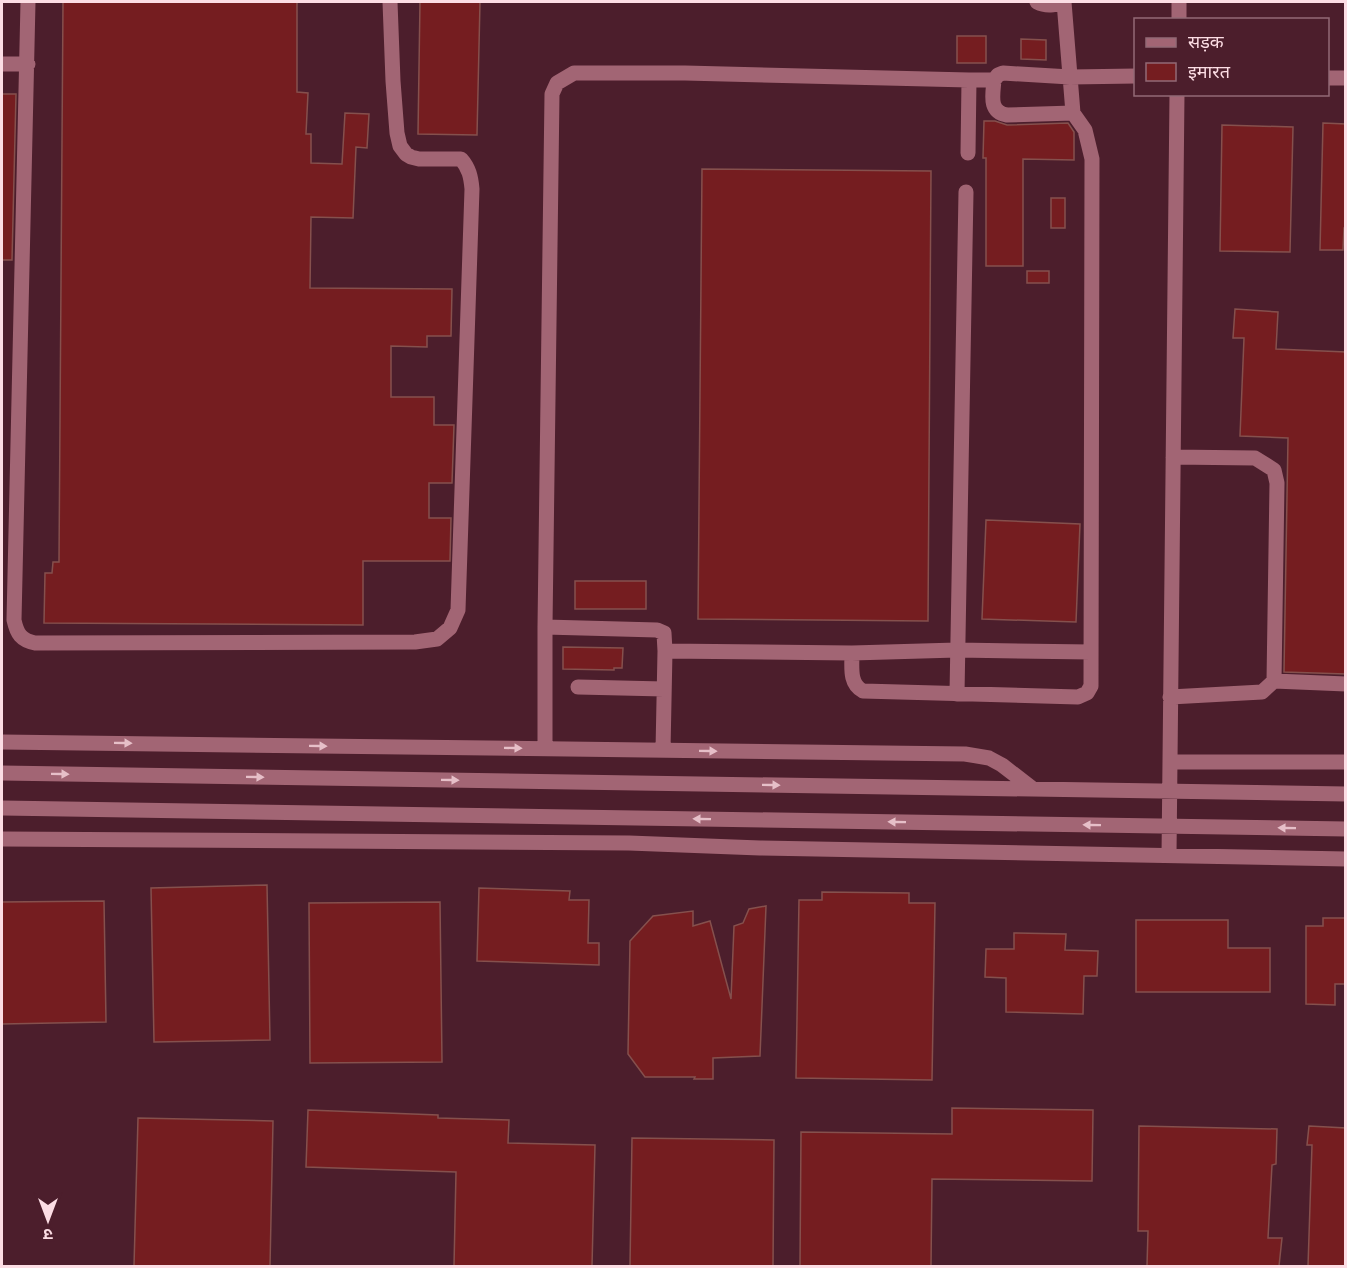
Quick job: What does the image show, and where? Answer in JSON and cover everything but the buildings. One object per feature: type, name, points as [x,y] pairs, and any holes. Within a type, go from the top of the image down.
[{"type":"street","points":[[28,2],[28,64],[8,598],[20,637],[35,643],[415,642],[437,639],[450,628],[458,610],[471,175],[461,159],[419,159],[405,154],[400,146],[393,81],[390,2]]},
{"type":"street","points":[[852,652],[853,681],[856,688],[863,691],[1078,697],[1087,693],[1091,686],[1092,159],[1085,130],[1073,113],[1064,2],[1052,6],[1037,2]]},
{"type":"street","points":[[1179,2],[1179,18]]},
{"type":"street","points":[[2,64],[28,64]]},
{"type":"street","points":[[545,748],[552,94],[557,83],[574,73],[685,73],[994,80]]},
{"type":"street","points":[[1073,113],[1006,116],[1000,114],[992,103],[994,80],[998,75],[1004,74],[1070,77],[1134,76]]},
{"type":"street","points":[[1329,78],[1346,78]]},
{"type":"street","points":[[968,153],[969,80]]},
{"type":"street","points":[[1169,856],[1177,96]]},
{"type":"street","points":[[957,694],[966,192]]},
{"type":"street","points":[[1173,458],[1255,458],[1274,470],[1278,483],[1274,681]]},
{"type":"street","points":[[545,627],[657,630],[664,633],[663,750]]},
{"type":"street","points":[[665,651],[1091,652]]},
{"type":"street","points":[[1170,697],[1262,692],[1274,681],[1346,684]]},
{"type":"street","points":[[578,687],[664,689]]},
{"type":"street","points":[[2,742],[965,754],[989,758],[1033,789]]},
{"type":"street","points":[[1170,762],[1346,762]]},
{"type":"street","points":[[2,773],[1346,794]]},
{"type":"street","points":[[2,808],[1346,829]]},
{"type":"street","points":[[2,839],[629,843],[772,848],[1346,859]]}]
